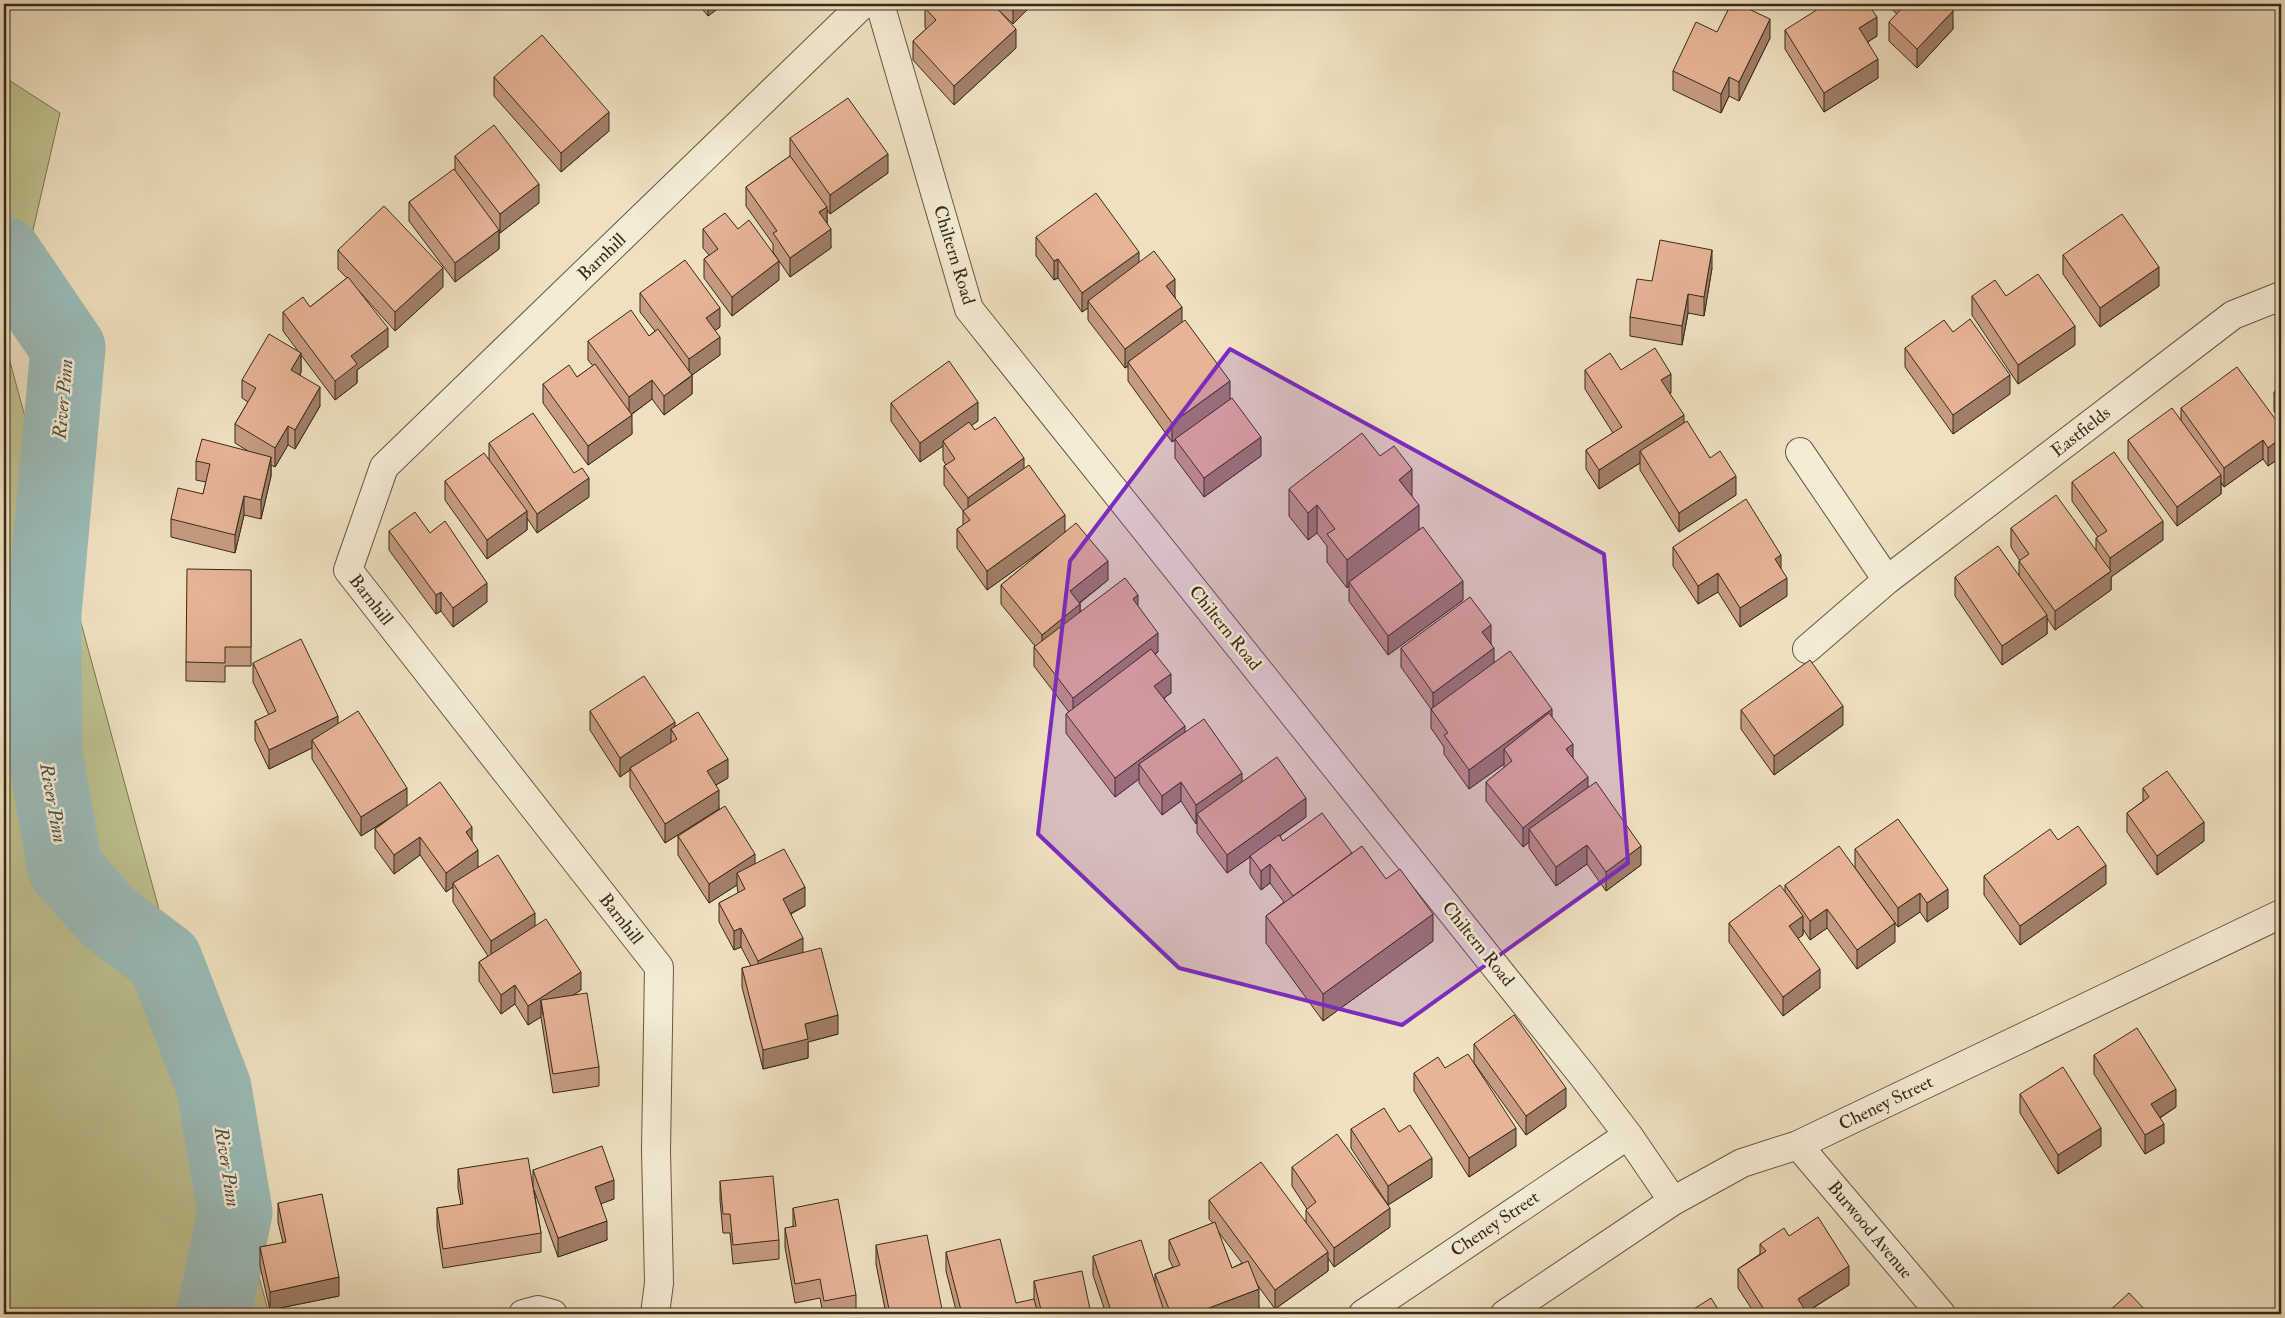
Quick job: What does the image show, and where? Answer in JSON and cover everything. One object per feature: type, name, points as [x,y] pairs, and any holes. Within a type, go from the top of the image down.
[{"type":"street","name":"Barnhill","points":[[655,1314],[659,1283],[656,1151],[660,967],[348,570],[384,467],[863,4]]},
{"type":"street","name":"Chiltern Road","points":[[880,4],[968,309],[1628,1135],[1673,1200]]},
{"type":"street","name":"Eastfields","points":[[1807,649],[1887,580],[2233,315],[2281,296]]},
{"type":"street","points":[[1800,452],[1887,580]]},
{"type":"street","name":"Cheney Street","points":[[1505,1314],[1673,1200],[1742,1163],[1798,1145],[2281,914]]},
{"type":"street","name":"Cheney Street","points":[[1363,1314],[1628,1135]]},
{"type":"street","name":"Burwood Avenue","points":[[1798,1145],[1941,1314]]},
{"type":"street","points":[[523,1314],[538,1310],[553,1314]]},
{"type":"highlighted area","points":[[1230,349],[1604,554],[1628,863],[1402,1025],[1179,968],[1038,834],[1070,561]]},
{"type":"green space","points":[[4,77],[60,113],[6,347],[269,1314],[4,1314]]},
{"type":"building","points":[[930,4],[993,4],[1016,29],[954,86],[913,41],[936,20],[925,8]]},
{"type":"building","points":[[1731,4],[1738,4],[1770,19],[1739,82],[1729,77],[1721,94],[1673,71],[1696,22],[1717,32]]},
{"type":"building","points":[[1826,4],[1868,4],[1877,17],[1859,28],[1878,59],[1824,93],[1785,30]]},
{"type":"building","points":[[1906,4],[1946,4],[1953,11],[1917,49],[1889,22]]},
{"type":"building","points":[[542,35],[609,112],[561,153],[494,77]]},
{"type":"building","points":[[848,98],[888,154],[830,195],[790,138]]},
{"type":"building","points":[[494,125],[539,184],[500,214],[455,156]]},
{"type":"building","points":[[790,156],[827,207],[819,212],[831,229],[790,258],[773,233],[777,231],[746,187]]},
{"type":"building","points":[[454,169],[499,230],[455,263],[409,202]]},
{"type":"building","points":[[1096,193],[1139,252],[1082,293],[1058,259],[1054,261],[1036,237]]},
{"type":"building","points":[[384,206],[443,268],[395,312],[338,250]]},
{"type":"building","points":[[725,213],[738,229],[749,220],[779,261],[732,297],[704,259],[718,249],[703,229]]},
{"type":"building","points":[[2122,214],[2159,267],[2100,308],[2063,255]]},
{"type":"building","points":[[1660,240],[1712,250],[1704,297],[1688,294],[1682,326],[1630,317],[1637,279],[1652,281]]},
{"type":"building","points":[[1154,251],[1175,279],[1166,286],[1182,307],[1125,349],[1088,301]]},
{"type":"building","points":[[685,260],[720,308],[706,318],[720,337],[689,359],[640,293]]},
{"type":"building","points":[[2038,274],[2075,326],[2018,365],[1972,296],[1995,280],[2006,296]]},
{"type":"building","points":[[348,277],[388,328],[351,356],[357,364],[335,381],[283,312],[303,297],[310,307]]},
{"type":"building","points":[[631,310],[649,336],[658,329],[692,375],[664,396],[652,380],[629,397],[588,341]]},
{"type":"building","points":[[1970,319],[2010,375],[1953,415],[1905,348],[1944,320],[1953,332]]},
{"type":"building","points":[[1185,320],[1230,381],[1172,423],[1128,362]]},
{"type":"building","points":[[269,334],[301,353],[291,370],[320,387],[295,430],[288,426],[275,448],[235,424],[256,388],[242,380]]},
{"type":"building","points":[[1655,348],[1671,374],[1661,380],[1684,415],[1599,470],[1586,450],[1622,427],[1585,370],[1610,353],[1621,370]]},
{"type":"building","points":[[949,361],[978,402],[920,443],[891,403]]},
{"type":"building","points":[[595,364],[632,415],[588,446],[543,384],[569,365],[577,377]]},
{"type":"building","points":[[2237,367],[2281,427],[2281,438],[2268,448],[2263,440],[2224,468],[2181,408]]},
{"type":"building","points":[[2281,387],[2281,402],[2274,392]]},
{"type":"building","points":[[1232,398],[1261,437],[1204,478],[1175,439]]},
{"type":"building","points":[[2172,408],[2221,475],[2177,507],[2128,440]]},
{"type":"building","points":[[533,413],[574,473],[582,468],[589,478],[537,514],[489,443]]},
{"type":"building","points":[[995,417],[1024,458],[968,498],[944,466],[955,459],[943,441],[969,422],[975,430]]},
{"type":"building","points":[[1687,421],[1710,458],[1720,451],[1736,476],[1679,513],[1640,451]]},
{"type":"building","points":[[1362,433],[1380,456],[1394,446],[1412,469],[1399,480],[1419,505],[1347,560],[1327,534],[1335,529],[1317,505],[1308,513],[1289,489]]},
{"type":"building","points":[[202,439],[271,457],[261,500],[244,496],[235,535],[171,519],[178,488],[203,494],[210,464],[196,461]]},
{"type":"building","points":[[2114,452],[2163,521],[2110,558],[2096,538],[2107,531],[2072,482]]},
{"type":"building","points":[[484,453],[527,511],[487,540],[445,481]]},
{"type":"building","points":[[1029,465],[1065,515],[987,571],[957,529],[970,520],[963,511]]},
{"type":"building","points":[[2056,495],[2111,571],[2055,611],[2019,561],[2029,554],[2011,528]]},
{"type":"building","points":[[1746,499],[1781,555],[1775,559],[1787,578],[1740,608],[1718,573],[1698,586],[1673,547]]},
{"type":"building","points":[[415,512],[430,533],[445,521],[487,583],[453,608],[441,592],[436,595],[389,531]]},
{"type":"building","points":[[1076,523],[1108,561],[1070,591],[1080,604],[1042,635],[1001,585]]},
{"type":"building","points":[[1423,527],[1463,581],[1388,636],[1349,582]]},
{"type":"building","points":[[1998,546],[2047,615],[2002,646],[1955,577]]},
{"type":"building","points":[[187,569],[251,570],[251,647],[225,647],[225,663],[186,662]]},
{"type":"building","points":[[1125,578],[1138,595],[1133,599],[1158,633],[1073,698],[1034,647]]},
{"type":"building","points":[[1470,597],[1491,625],[1482,632],[1494,648],[1433,693],[1401,648]]},
{"type":"building","points":[[301,639],[338,716],[269,750],[255,721],[276,711],[253,663]]},
{"type":"building","points":[[1151,649],[1171,674],[1154,686],[1185,726],[1115,778],[1066,714]]},
{"type":"building","points":[[1510,651],[1552,709],[1469,770],[1444,735],[1448,733],[1431,709]]},
{"type":"building","points":[[1810,660],[1843,706],[1774,756],[1741,710]]},
{"type":"building","points":[[644,676],[675,722],[620,758],[590,711]]},
{"type":"building","points":[[358,711],[407,788],[361,817],[312,740]]},
{"type":"building","points":[[698,712],[728,759],[707,771],[719,790],[665,824],[630,768],[677,739],[671,729]]},
{"type":"building","points":[[1549,713],[1573,744],[1566,749],[1588,777],[1523,828],[1486,782],[1512,761],[1504,749]]},
{"type":"building","points":[[1204,719],[1242,773],[1196,805],[1181,782],[1162,796],[1139,764]]},
{"type":"building","points":[[1277,757],[1306,798],[1227,855],[1197,814]]},
{"type":"building","points":[[2167,771],[2204,822],[2157,856],[2127,813],[2149,797],[2143,788]]},
{"type":"building","points":[[440,782],[472,827],[466,832],[478,850],[446,873],[420,837],[394,855],[375,829]]},
{"type":"building","points":[[1596,782],[1641,846],[1606,872],[1587,845],[1556,867],[1529,829]]},
{"type":"building","points":[[725,806],[755,854],[709,884],[678,836]]},
{"type":"building","points":[[1322,813],[1352,853],[1293,896],[1270,864],[1261,871],[1250,856],[1279,835],[1283,841]]},
{"type":"building","points":[[1898,819],[1948,889],[1927,903],[1920,893],[1898,908],[1855,849]]},
{"type":"building","points":[[2078,826],[2106,865],[2020,926],[1984,876],[2050,829],[2058,840]]},
{"type":"building","points":[[1362,846],[1386,879],[1400,869],[1433,914],[1323,994],[1266,916]]},
{"type":"building","points":[[1839,846],[1895,923],[1857,950],[1827,909],[1810,921],[1785,885]]},
{"type":"building","points":[[784,849],[805,887],[783,899],[803,938],[758,961],[741,928],[734,931],[719,903],[745,889],[737,873]]},
{"type":"building","points":[[498,855],[535,913],[491,941],[453,883]]},
{"type":"building","points":[[1780,885],[1803,916],[1789,926],[1820,969],[1783,997],[1729,923]]},
{"type":"building","points":[[546,919],[581,972],[528,1006],[515,985],[501,995],[479,962]]},
{"type":"building","points":[[821,948],[838,1015],[805,1024],[808,1039],[763,1050],[742,968]]},
{"type":"building","points":[[587,993],[599,1067],[553,1074],[541,1000]]},
{"type":"building","points":[[1514,1015],[1566,1088],[1526,1116],[1474,1044]]},
{"type":"building","points":[[2137,1028],[2176,1089],[2151,1104],[2164,1124],[2145,1135],[2094,1055]]},
{"type":"building","points":[[1468,1054],[1516,1128],[1469,1158],[1414,1073],[1438,1057],[1445,1068]]},
{"type":"building","points":[[2063,1067],[2101,1128],[2058,1155],[2020,1094]]},
{"type":"building","points":[[1384,1108],[1399,1132],[1410,1125],[1432,1158],[1388,1186],[1351,1129]]},
{"type":"building","points":[[1337,1134],[1390,1208],[1334,1248],[1306,1210],[1316,1202],[1292,1167]]},
{"type":"building","points":[[602,1146],[614,1180],[595,1187],[607,1221],[558,1238],[533,1170]]},
{"type":"building","points":[[528,1158],[541,1233],[443,1249],[437,1208],[463,1204],[458,1169]]},
{"type":"building","points":[[1261,1162],[1328,1252],[1275,1290],[1209,1200]]},
{"type":"building","points":[[773,1176],[779,1240],[733,1245],[730,1214],[723,1214],[720,1181]]},
{"type":"building","points":[[322,1194],[339,1277],[270,1292],[260,1247],[286,1242],[278,1203]]},
{"type":"building","points":[[838,1199],[856,1295],[824,1301],[820,1279],[795,1284],[785,1228],[796,1226],[793,1208]]},
{"type":"building","points":[[1818,1217],[1849,1266],[1798,1299],[1806,1314],[1767,1314],[1738,1269],[1766,1251],[1760,1244],[1784,1228],[1789,1236]]},
{"type":"building","points":[[1215,1222],[1232,1268],[1248,1261],[1259,1289],[1193,1314],[1171,1314],[1155,1274],[1180,1265],[1169,1240]]},
{"type":"building","points":[[927,1235],[943,1314],[890,1314],[876,1245]]},
{"type":"building","points":[[1000,1239],[1016,1303],[1034,1299],[1038,1314],[962,1314],[946,1252]]},
{"type":"building","points":[[1141,1240],[1165,1314],[1112,1314],[1093,1256]]},
{"type":"building","points":[[1082,1271],[1091,1314],[1042,1314],[1034,1281]]},
{"type":"building","points":[[2129,1293],[2149,1314],[2106,1314]]},
{"type":"building","points":[[1711,1298],[1721,1314],[1686,1314]]},
{"type":"waterway","name":"River Pinn","points":[[4,254],[68,348],[44,613],[45,754],[65,868],[109,918],[165,960],[214,1088],[235,1212],[214,1314]]}]
